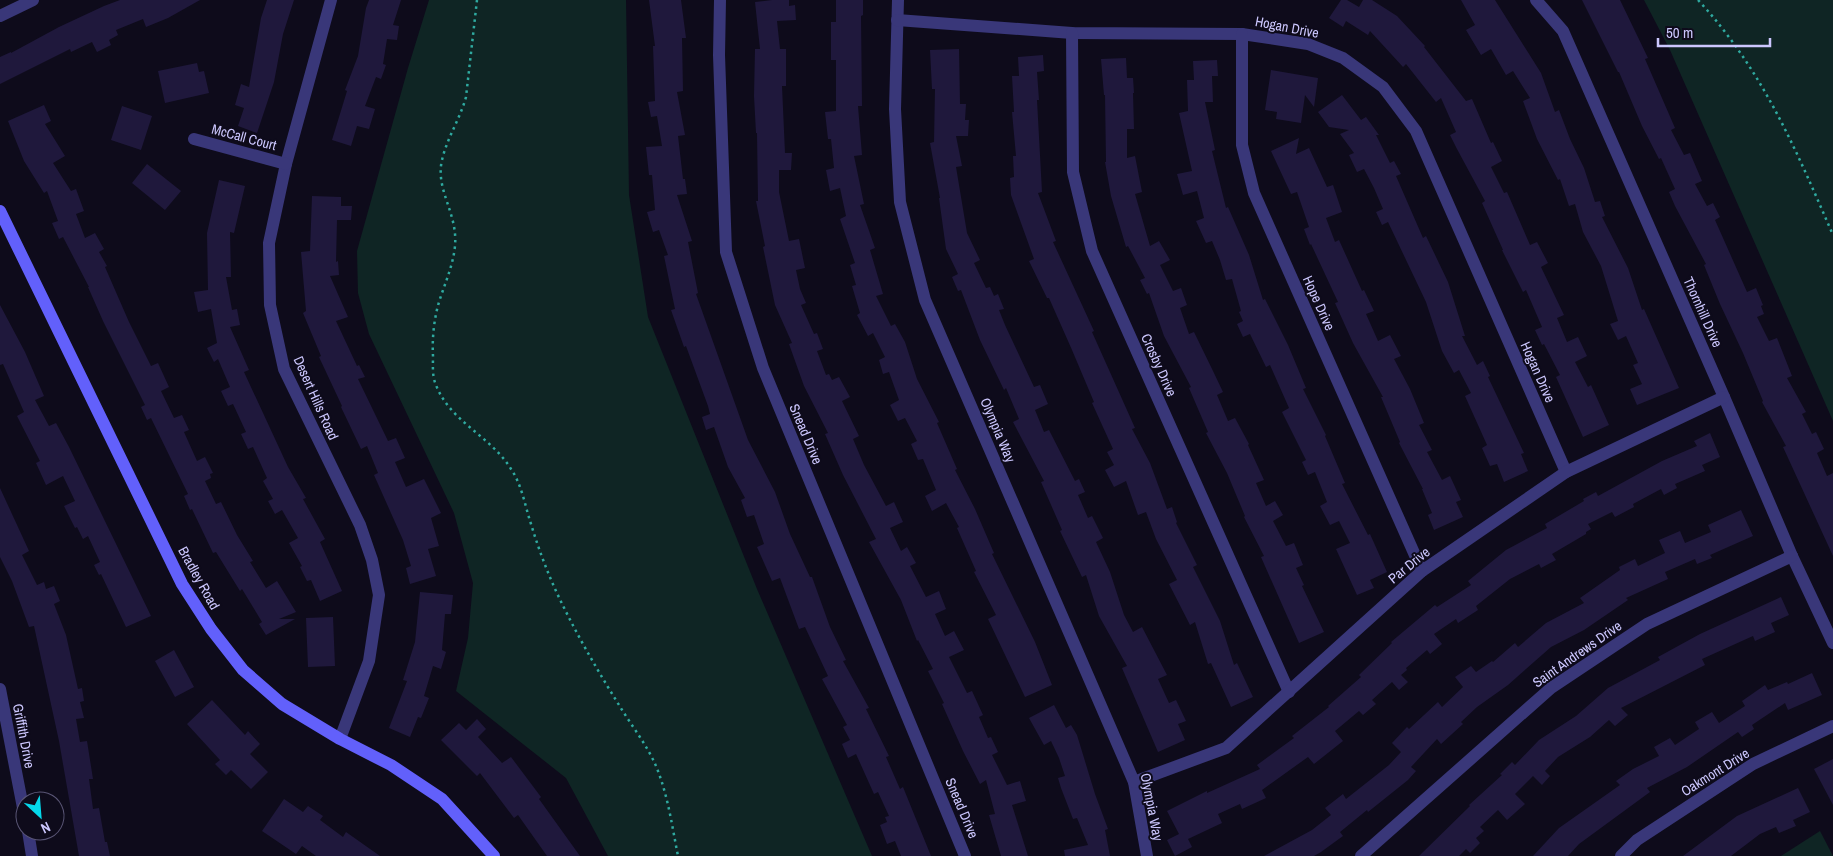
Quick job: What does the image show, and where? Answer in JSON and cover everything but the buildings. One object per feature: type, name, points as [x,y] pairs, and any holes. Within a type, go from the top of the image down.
[{"type":"street","points":[[0,16],[33,0]]},
{"type":"street","name":"Desert Hills Road","points":[[331,0],[286,164],[269,243],[270,305],[284,369],[360,525],[372,560],[379,595],[369,661],[340,739]]},
{"type":"street","name":"Snead Drive","points":[[720,0],[719,55],[726,252],[763,368],[965,856]]},
{"type":"street","name":"Olympia Way","points":[[898,0],[895,109],[900,202],[925,300],[1134,782],[1147,856]]},
{"type":"street","name":"Thornhill Drive","points":[[1536,0],[1563,31],[1792,556],[1833,643]]},
{"type":"street","name":"Hogan Drive","points":[[897,20],[1072,33],[1242,34],[1308,44],[1343,58],[1384,87],[1416,131],[1566,472]]},
{"type":"street","name":"Crosby Drive","points":[[1072,33],[1073,172],[1092,251],[1289,692]]},
{"type":"street","name":"Hope Drive","points":[[1242,34],[1242,145],[1254,193],[1422,571]]},
{"type":"street","name":"McCall Court","points":[[194,139],[286,164]]},
{"type":"street","name":"Bradley Road","points":[[1,214],[182,584],[210,629],[243,670],[282,704],[340,739],[391,765],[442,799],[494,856]]},
{"type":"street","name":"Par Drive","points":[[1134,782],[1226,748],[1422,571],[1566,472],[1724,397]]},
{"type":"street","name":"Saint Andrews Drive","points":[[1361,856],[1551,688],[1647,624],[1792,556]]},
{"type":"street","name":"Griffith Drive","points":[[0,689],[20,791]]},
{"type":"street","name":"Oakmont Drive","points":[[1622,856],[1637,840],[1753,764],[1833,726]]},
{"type":"street","points":[[30,841],[32,856]]},
{"type":"path","points":[[477,0],[466,97],[462,112],[447,142],[440,175],[455,224],[455,242],[453,261],[439,302],[434,328],[433,372],[435,384],[451,411],[490,444],[504,458],[513,471],[526,503],[530,522],[544,562],[557,593],[588,653],[655,763],[666,793],[678,856]]},
{"type":"path","points":[[1698,0],[1710,13],[1760,82],[1791,138],[1833,235]]},
{"type":"green space","points":[[429,0],[626,0],[629,195],[648,317],[757,589],[872,856],[608,856],[566,778],[456,691],[468,638],[473,583],[454,513],[369,334],[358,293],[357,251]]},
{"type":"green space","points":[[1644,0],[1833,0],[1833,421],[1670,50]]},
{"type":"green space","points":[[1820,831],[1833,856],[1781,856]]}]
